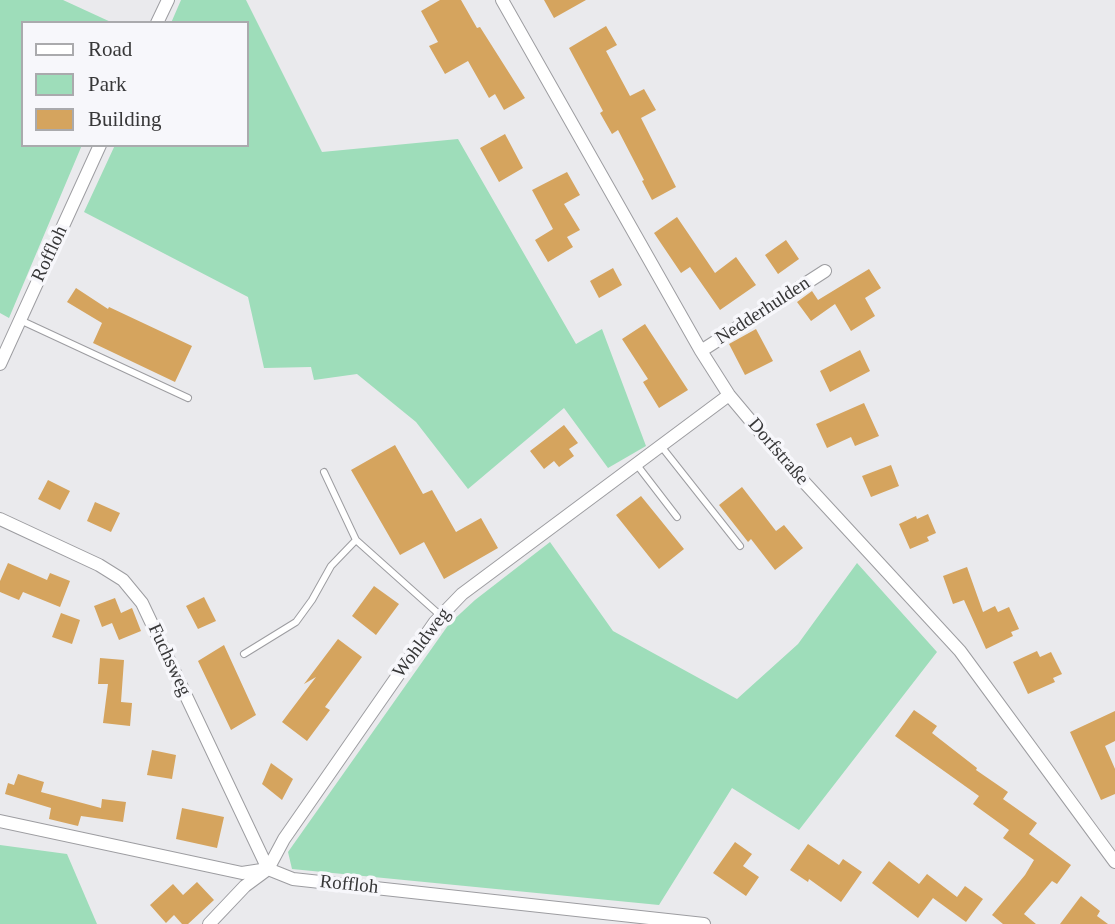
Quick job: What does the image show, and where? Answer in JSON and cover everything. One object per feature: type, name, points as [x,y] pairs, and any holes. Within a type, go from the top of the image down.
[{"type":"street","points":[[158,21],[168,0]]},
{"type":"street","name":"Dorfstraße","points":[[502,0],[701,351],[729,395],[781,457],[960,651],[1115,862]]},
{"type":"street","name":"Roffloh","points":[[0,363],[99,147]]},
{"type":"street","name":"Nedderhulden","points":[[701,351],[825,271]]},
{"type":"street","name":"Wohldweg","points":[[209,924],[245,886],[268,869],[284,839],[441,616],[462,594],[729,395]]},
{"type":"street","name":"Fuchsweg","points":[[0,519],[99,565],[123,580],[142,603],[268,869]]},
{"type":"street","name":"Roffloh","points":[[0,821],[242,873],[268,869],[293,879],[704,924]]},
{"type":"lane","points":[[20,320],[188,398]]},
{"type":"lane","points":[[662,446],[740,546]]},
{"type":"lane","points":[[637,465],[677,517]]},
{"type":"lane","points":[[324,472],[356,540],[441,616]]},
{"type":"lane","points":[[244,654],[296,622],[313,600],[331,566],[356,540]]},
{"type":"green space","points":[[0,0],[63,0],[109,21],[21,21],[21,147],[81,147],[9,318],[0,313]]},
{"type":"green space","points":[[181,0],[246,0],[322,152],[458,139],[576,344],[602,329],[646,446],[608,468],[564,408],[468,489],[416,422],[357,374],[314,380],[311,367],[264,368],[248,297],[84,212],[114,147],[248,147],[248,21],[172,21]]},
{"type":"green space","points":[[550,542],[613,631],[737,699],[798,644],[857,563],[937,652],[799,830],[732,788],[659,905],[292,869],[288,852],[449,624],[475,600]]},
{"type":"green space","points":[[0,845],[67,854],[97,924],[0,924]]},
{"type":"building","points":[[440,0],[461,0],[525,98],[504,110],[495,94],[489,98],[468,61],[445,74],[429,46],[438,42],[421,11]]},
{"type":"building","points":[[544,0],[586,0],[554,18]]},
{"type":"building","points":[[606,26],[617,45],[606,51],[630,96],[644,89],[656,110],[641,118],[676,187],[652,200],[618,130],[612,134],[600,113],[603,111],[569,48]]},
{"type":"building","points":[[505,134],[523,168],[499,182],[480,148]]},
{"type":"building","points":[[567,172],[580,195],[564,204],[580,230],[567,237],[573,247],[548,262],[535,240],[553,229],[532,190]]},
{"type":"building","points":[[677,217],[715,273],[736,257],[756,285],[720,310],[690,267],[681,273],[654,233]]},
{"type":"building","points":[[786,240],[799,259],[778,274],[765,255]]},
{"type":"building","points":[[613,268],[622,285],[599,298],[590,281]]},
{"type":"building","points":[[869,269],[881,288],[865,298],[875,316],[851,331],[835,304],[811,321],[797,302],[812,291],[818,300]]},
{"type":"building","points":[[76,288],[108,309],[109,307],[192,346],[175,382],[93,343],[102,323],[67,302]]},
{"type":"building","points":[[645,324],[688,390],[659,408],[643,382],[648,379],[622,339]]},
{"type":"building","points":[[756,329],[773,361],[745,375],[729,344]]},
{"type":"building","points":[[860,350],[870,371],[830,392],[820,371]]},
{"type":"building","points":[[864,403],[879,436],[855,446],[851,437],[827,448],[816,424]]},
{"type":"building","points":[[564,425],[578,443],[569,449],[574,456],[559,467],[554,461],[544,469],[530,451]]},
{"type":"building","points":[[395,445],[423,494],[432,490],[456,532],[481,518],[498,548],[444,579],[424,542],[400,555],[351,470]]},
{"type":"building","points":[[891,465],[899,486],[871,497],[862,476]]},
{"type":"building","points":[[48,480],[70,491],[60,510],[38,499]]},
{"type":"building","points":[[742,487],[776,531],[784,525],[803,548],[775,570],[751,539],[748,542],[719,505]]},
{"type":"building","points":[[641,496],[684,549],[659,569],[616,515]]},
{"type":"building","points":[[95,502],[120,513],[111,532],[87,521]]},
{"type":"building","points":[[928,514],[936,533],[927,537],[929,541],[910,549],[899,524]]},
{"type":"building","points":[[8,563],[47,580],[50,573],[70,581],[60,607],[23,592],[19,600],[0,592],[0,581]]},
{"type":"building","points":[[967,567],[983,612],[995,606],[998,612],[1009,607],[1019,629],[1011,632],[1013,636],[986,649],[964,600],[953,604],[943,576]]},
{"type":"building","points":[[374,586],[399,604],[376,635],[352,616]]},
{"type":"building","points":[[204,597],[216,621],[198,629],[186,606]]},
{"type":"building","points":[[115,598],[121,613],[132,608],[141,631],[119,640],[112,623],[102,627],[94,606]]},
{"type":"building","points":[[61,613],[80,620],[72,644],[52,637]]},
{"type":"building","points":[[338,639],[362,657],[325,707],[330,710],[307,741],[282,722],[316,677],[304,684]]},
{"type":"building","points":[[224,645],[256,715],[231,730],[198,661]]},
{"type":"building","points":[[1037,651],[1040,657],[1051,652],[1062,674],[1053,678],[1055,682],[1028,694],[1013,662]]},
{"type":"building","points":[[100,658],[124,660],[121,702],[132,703],[130,726],[103,723],[108,684],[98,684]]},
{"type":"building","points":[[914,710],[937,726],[932,733],[977,768],[976,770],[1008,792],[1003,799],[1037,823],[1029,834],[1071,865],[1057,884],[1052,881],[1024,914],[1036,924],[1003,924],[992,915],[1034,860],[1003,838],[1009,830],[973,804],[979,796],[895,736]]},
{"type":"building","points":[[1115,711],[1115,741],[1105,746],[1115,769],[1115,794],[1101,800],[1070,732]]},
{"type":"building","points":[[152,750],[176,755],[172,779],[147,775]]},
{"type":"building","points":[[271,763],[293,779],[282,800],[262,784]]},
{"type":"building","points":[[18,774],[44,782],[41,792],[101,808],[102,799],[126,802],[123,822],[81,816],[78,826],[49,819],[51,808],[5,794],[8,783],[14,785]]},
{"type":"building","points":[[182,808],[224,817],[217,848],[176,839]]},
{"type":"building","points":[[735,842],[752,854],[743,866],[759,877],[746,896],[713,873]]},
{"type":"building","points":[[808,844],[839,865],[843,859],[862,872],[841,902],[809,879],[808,882],[790,870]]},
{"type":"building","points":[[889,861],[919,884],[927,874],[957,897],[965,886],[983,899],[966,922],[933,898],[918,918],[872,883]]},
{"type":"building","points":[[197,882],[214,900],[188,924],[182,924],[174,915],[166,923],[150,905],[173,884],[183,895]]},
{"type":"building","points":[[1081,896],[1100,911],[1097,916],[1108,924],[1060,924]]}]
